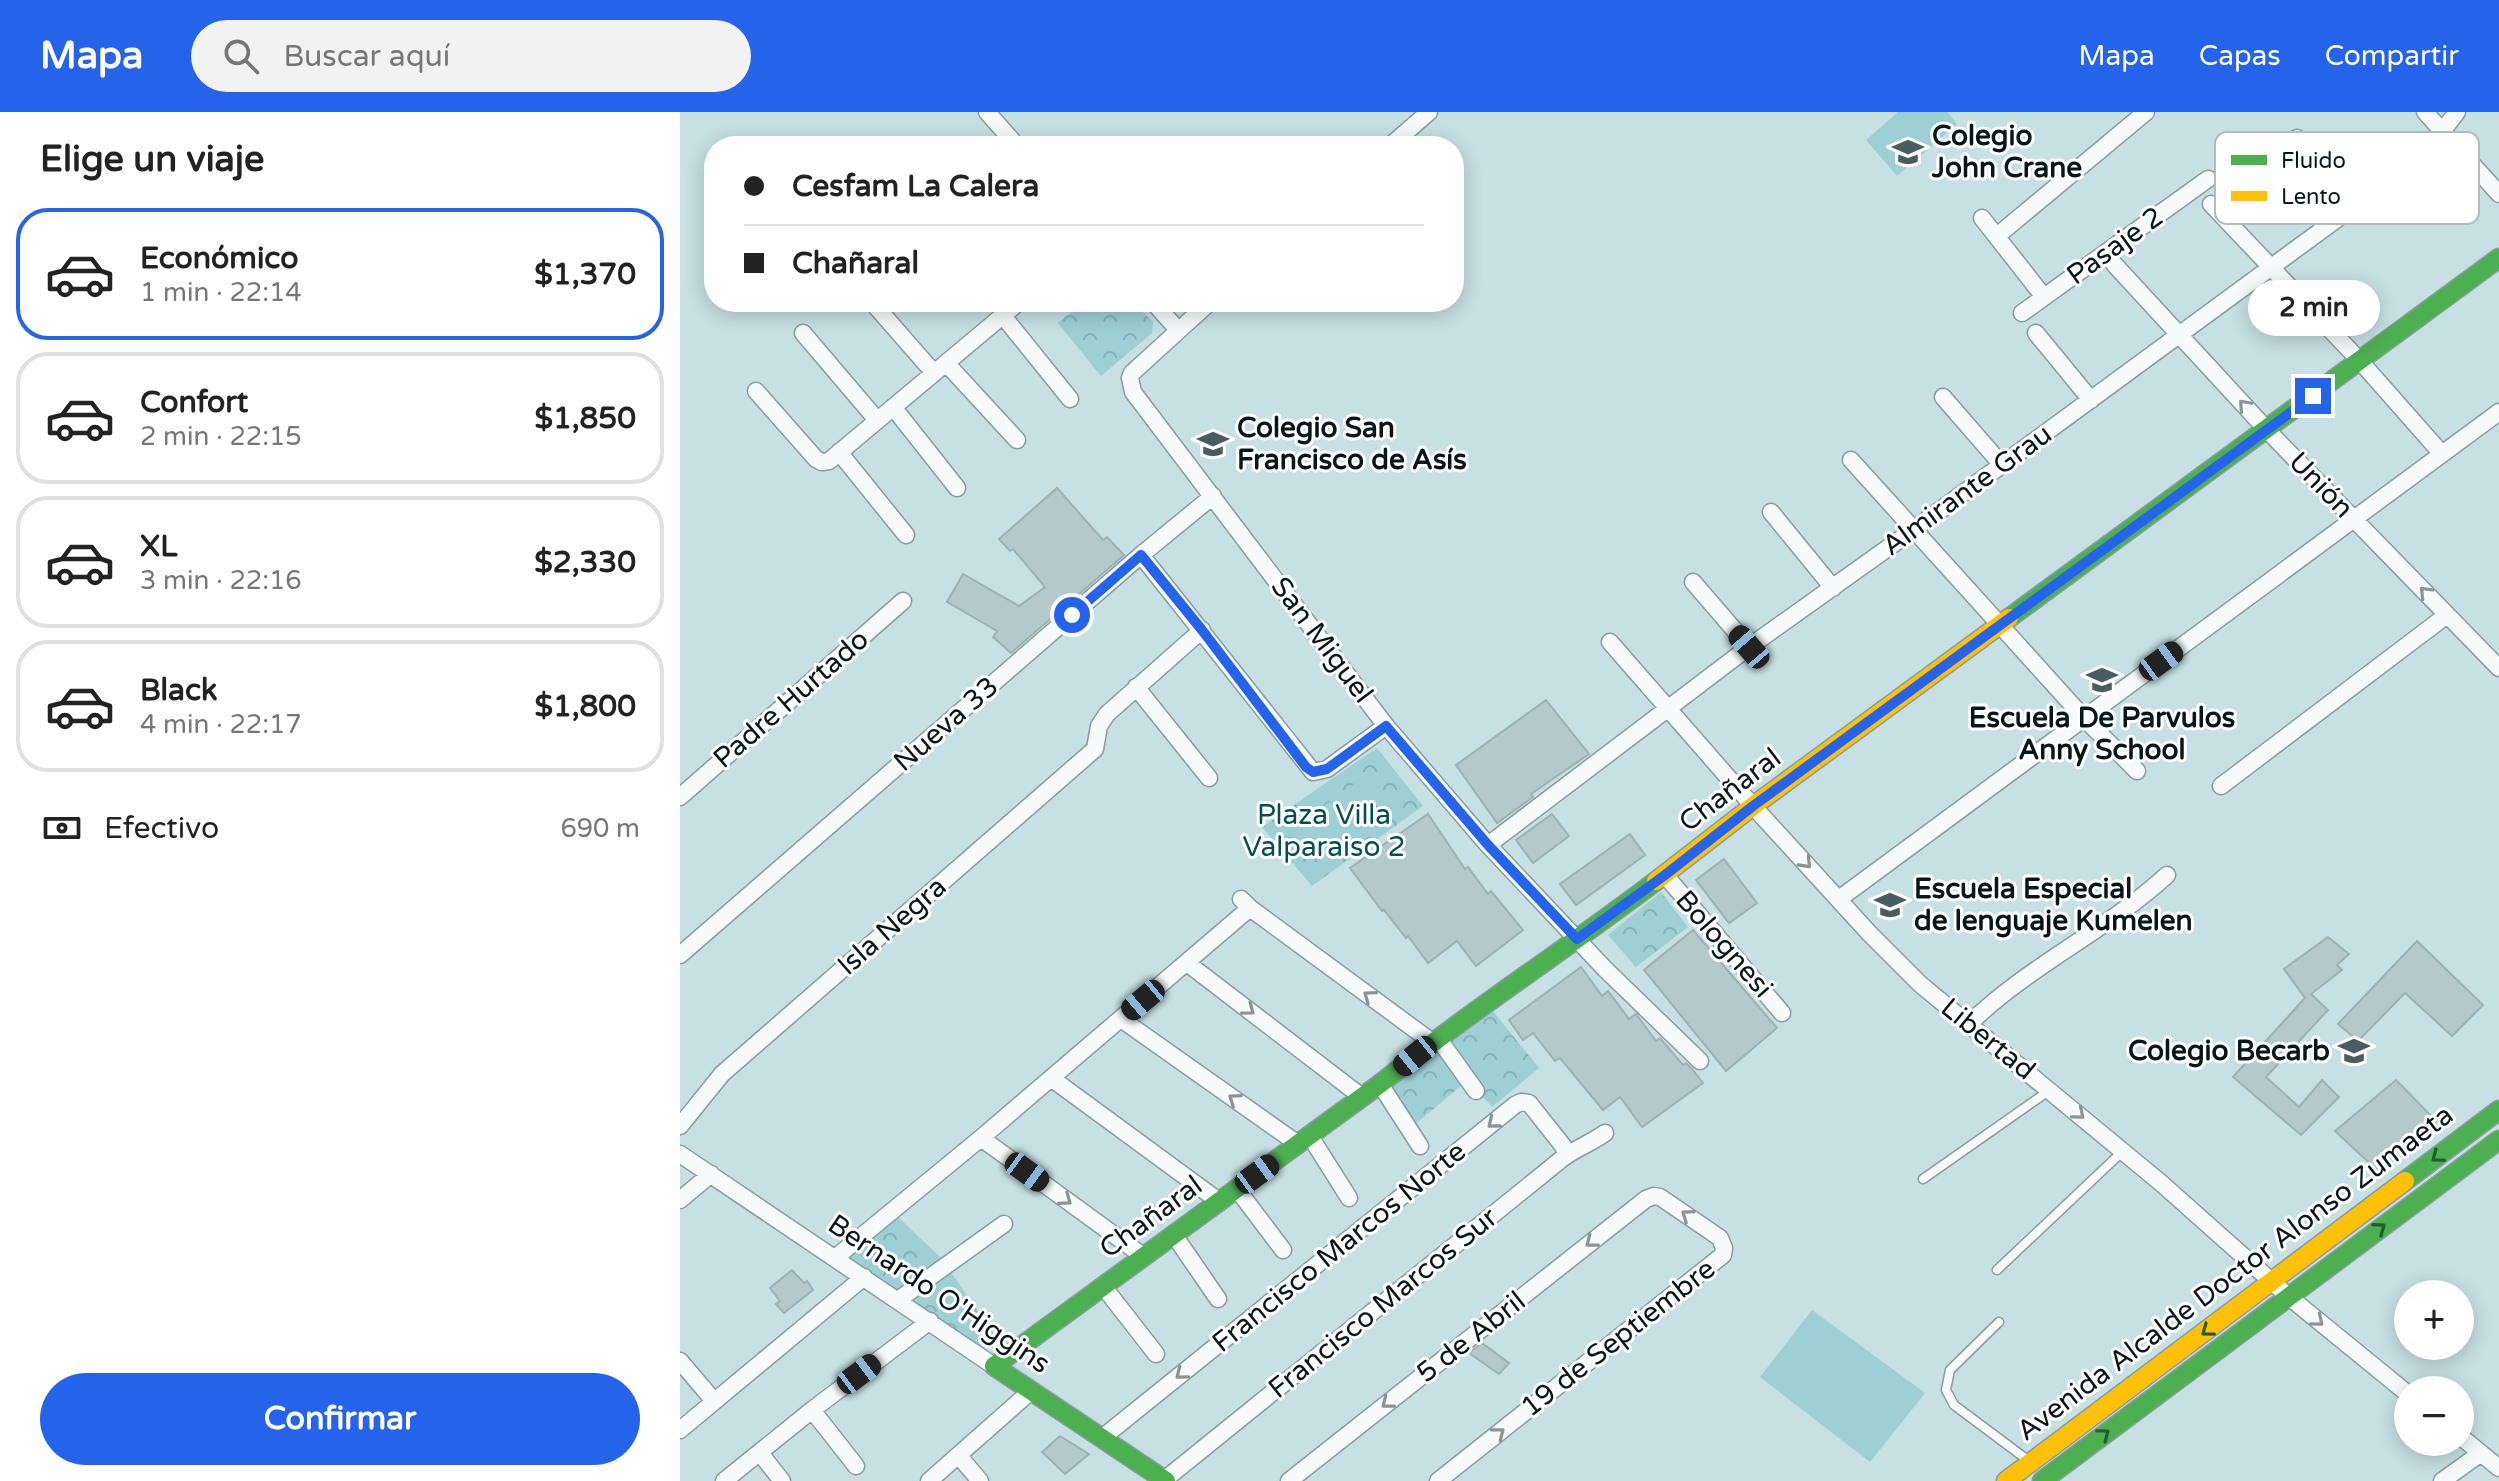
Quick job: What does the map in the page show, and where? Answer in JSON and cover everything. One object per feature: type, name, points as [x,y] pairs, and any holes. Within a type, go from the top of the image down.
[{"type":"street","points":[[987,112],[1008,136]]},
{"type":"street","points":[[1401,136],[1429,112]]},
{"type":"street","points":[[1997,236],[2146,112]]},
{"type":"street","points":[[2425,112],[2442,131]]},
{"type":"street","name":"Almirante Grau","points":[[2442,131],[2457,112]]},
{"type":"street","points":[[2479,172],[2499,194]]},
{"type":"street","name":"Pasaje 2","points":[[2022,313],[2208,179]]},
{"type":"street","points":[[2211,204],[2215,208]]},
{"type":"street","points":[[1982,218],[2044,297]]},
{"type":"street","points":[[2229,224],[2360,361],[2442,454]]},
{"type":"street","name":"Almirante Grau","points":[[1488,845],[1749,647],[2329,224]]},
{"type":"street","name":"Chañaral","points":[[994,1366],[1380,1084],[1435,1040],[1665,875],[1753,806],[2499,258]]},
{"type":"street","name":"Unión","points":[[2114,264],[2267,430],[2499,668]]},
{"type":"street","points":[[882,312],[1017,440]]},
{"type":"street","points":[[756,391],[822,462],[834,456],[1008,312]]},
{"type":"street","points":[[1162,312],[1178,330],[1199,312]]},
{"type":"street","points":[[1003,316],[1070,399]]},
{"type":"street","name":"San Miguel","points":[[1178,330],[1139,365],[1130,378],[1133,392],[1386,726],[1488,845],[1700,1061]]},
{"type":"street","points":[[803,333],[877,420]]},
{"type":"street","points":[[2036,333],[2091,400]]},
{"type":"street","points":[[1943,397],[2002,465]]},
{"type":"street","points":[[893,407],[957,488]]},
{"type":"street","points":[[1839,899],[2499,412]]},
{"type":"street","points":[[834,456],[906,535]]},
{"type":"street","points":[[1851,460],[2084,718],[2137,771]]},
{"type":"street","name":"Nueva 33","points":[[680,955],[1213,496]]},
{"type":"street","points":[[1771,512],[1833,588]]},
{"type":"street","points":[[1141,555],[1313,772],[1327,769],[1386,726]]},
{"type":"street","points":[[1693,582],[1749,647]]},
{"type":"street","name":"Padre Hurtado","points":[[680,797],[903,601]]},
{"type":"street","points":[[2221,786],[2447,615]]},
{"type":"street","name":"Isla Negra","points":[[680,1126],[722,1074],[1095,749],[1099,726],[1107,714],[1202,630]]},
{"type":"street","name":"Libertad","points":[[1610,642],[1753,806],[1920,984],[2123,1151],[2288,1296],[2394,1383]]},
{"type":"street","points":[[1136,687],[1209,778]]},
{"type":"street","name":"Bolognesi","points":[[1665,875],[1782,1013]]},
{"type":"street","points":[[1969,1024],[1995,998],[2135,901],[2167,875]]},
{"type":"street","points":[[835,1258],[1187,963],[1246,903],[1435,1040],[1476,1091]]},
{"type":"street","points":[[1187,963],[1362,1097]]},
{"type":"street","points":[[1121,1019],[1304,1140],[1349,1198]]},
{"type":"street","points":[[1051,1078],[1220,1202]]},
{"type":"street","points":[[1380,1084],[1420,1146]]},
{"type":"street","name":"Francisco Marcos Norte","points":[[1102,1438],[1515,1105],[1529,1103],[1566,1153]]},
{"type":"street","name":"Avenida Alcalde Doctor Alonso Zumaeta","points":[[2006,1481],[2499,1110]]},
{"type":"street","name":"Francisco Marcos Sur","points":[[1164,1481],[1566,1153],[1580,1149],[1605,1133]]},
{"type":"street","points":[[981,1138],[1143,1256]]},
{"type":"street","name":"Avenida Alcalde Doctor Alonso Zumaeta","points":[[2042,1481],[2499,1140]]},
{"type":"street","name":"Bernardo O'Higgins","points":[[680,1154],[1164,1481]]},
{"type":"street","points":[[680,1200],[711,1174]]},
{"type":"street","points":[[1237,1189],[1283,1250]]},
{"type":"street","name":"5 de Abril","points":[[1289,1481],[1646,1199],[1654,1196]]},
{"type":"street","name":"19 de Septiembre","points":[[1438,1481],[1723,1255],[1720,1238],[1668,1201],[1654,1196]]},
{"type":"street","points":[[898,1300],[1004,1224]]},
{"type":"street","points":[[1174,1235],[1218,1299]]},
{"type":"street","points":[[680,1430],[864,1277]]},
{"type":"street","points":[[1103,1286],[1156,1354]]},
{"type":"street","points":[[724,1481],[930,1321]]},
{"type":"street","points":[[680,1361],[714,1401]]},
{"type":"street","points":[[929,1481],[1031,1391]]},
{"type":"street","points":[[812,1410],[856,1466]]},
{"type":"street","points":[[2474,1447],[2499,1468]]},
{"type":"street","points":[[760,1453],[782,1481]]},
{"type":"street","points":[[2442,1481],[2481,1453]]},
{"type":"street","points":[[959,1456],[980,1481]]},
{"type":"lane","points":[[1923,1179],[2050,1090]]},
{"type":"lane","points":[[1997,1270],[2123,1151]]},
{"type":"lane","points":[[1999,1322],[1950,1370],[1946,1390],[1954,1405],[2030,1463]]},
{"type":"green space","points":[[1898,112],[1947,112],[1957,124],[1897,176],[1866,140]]},
{"type":"green space","points":[[1071,312],[1144,312],[1153,322],[1152,333],[1101,376],[1058,323]]},
{"type":"green space","name":"Plaza Villa Valparaiso 2","points":[[1377,748],[1423,806],[1312,886],[1262,827]]},
{"type":"green space","points":[[1355,783],[1380,815],[1322,858],[1298,825]]},
{"type":"green space","points":[[1661,892],[1688,927],[1636,967],[1608,935]]},
{"type":"green space","points":[[1492,1010],[1539,1068],[1492,1107],[1468,1080],[1413,1126],[1387,1086]]},
{"type":"green space","points":[[898,1217],[941,1258],[998,1340],[982,1349],[847,1255]]},
{"type":"green space","points":[[1812,1310],[1925,1393],[1870,1462],[1760,1377]]},
{"type":"building","points":[[1057,488],[1103,540],[1107,537],[1124,555],[1011,653],[993,637],[997,631],[947,602],[963,574],[1019,606],[1045,587],[1013,549],[1010,551],[999,539]]},
{"type":"building","points":[[1546,700],[1589,754],[1531,794],[1533,797],[1497,823],[1456,765]]},
{"type":"building","points":[[1428,814],[1465,869],[1468,867],[1488,894],[1491,891],[1523,930],[1476,966],[1457,941],[1428,963],[1408,936],[1406,938],[1382,911],[1350,868]]},
{"type":"building","points":[[1552,814],[1569,836],[1533,863],[1516,840]]},
{"type":"building","points":[[1630,834],[1645,855],[1576,905],[1560,884]]},
{"type":"building","points":[[1724,859],[1757,903],[1729,923],[1696,880]]},
{"type":"building","points":[[1693,930],[1777,1028],[1726,1071],[1644,970]]},
{"type":"building","points":[[2328,937],[2349,954],[2337,965],[2342,970],[2311,994],[2328,1010],[2266,1077],[2299,1107],[2322,1080],[2339,1097],[2301,1135],[2233,1077],[2305,998],[2284,969]]},
{"type":"building","points":[[2417,941],[2483,1005],[2452,1036],[2405,993],[2358,1041],[2338,1024]]},
{"type":"building","points":[[1581,967],[1602,996],[1608,991],[1629,1019],[1636,1014],[1656,1041],[1660,1038],[1703,1083],[1642,1127],[1620,1097],[1603,1110],[1560,1058],[1555,1061],[1533,1033],[1523,1040],[1509,1020]]},
{"type":"building","points":[[2396,1080],[2440,1125],[2379,1172],[2335,1131]]},
{"type":"building","points":[[792,1270],[813,1290],[784,1313],[776,1304],[780,1301],[770,1288]]},
{"type":"building","points":[[1482,1343],[1509,1363],[1499,1374],[1469,1353]]},
{"type":"building","points":[[1060,1436],[1089,1454],[1065,1474],[1042,1452]]},
{"type":"traffic: fast","points":[[2009,618],[2499,258]]},
{"type":"traffic: fast","points":[[1166,1481],[994,1366],[1656,881]]},
{"type":"traffic: fast","points":[[2405,1181],[2499,1110]]},
{"type":"traffic: fast","points":[[2042,1481],[2499,1140]]},
{"type":"traffic: slow","points":[[1656,881],[2009,618]]},
{"type":"traffic: slow","points":[[2006,1481],[2405,1181]]},
{"type":"place","name":"Colegio John Crane","points":[[1908,152]]},
{"type":"place","name":"Colegio San Francisco de Asís","points":[[1213,444]]},
{"type":"place","name":"Escuela De Parvulos Anny School","points":[[2102,680]]},
{"type":"place","name":"Escuela Especial de lenguaje Kumelen","points":[[1890,905]]},
{"type":"place","name":"Colegio Becarb","points":[[2354,1051]]},
{"type":"route","points":[[1072,615],[1141,555],[1306,767],[1313,772],[1327,769],[1386,726],[1488,845],[1577,939],[1753,806],[2313,396]]}]
